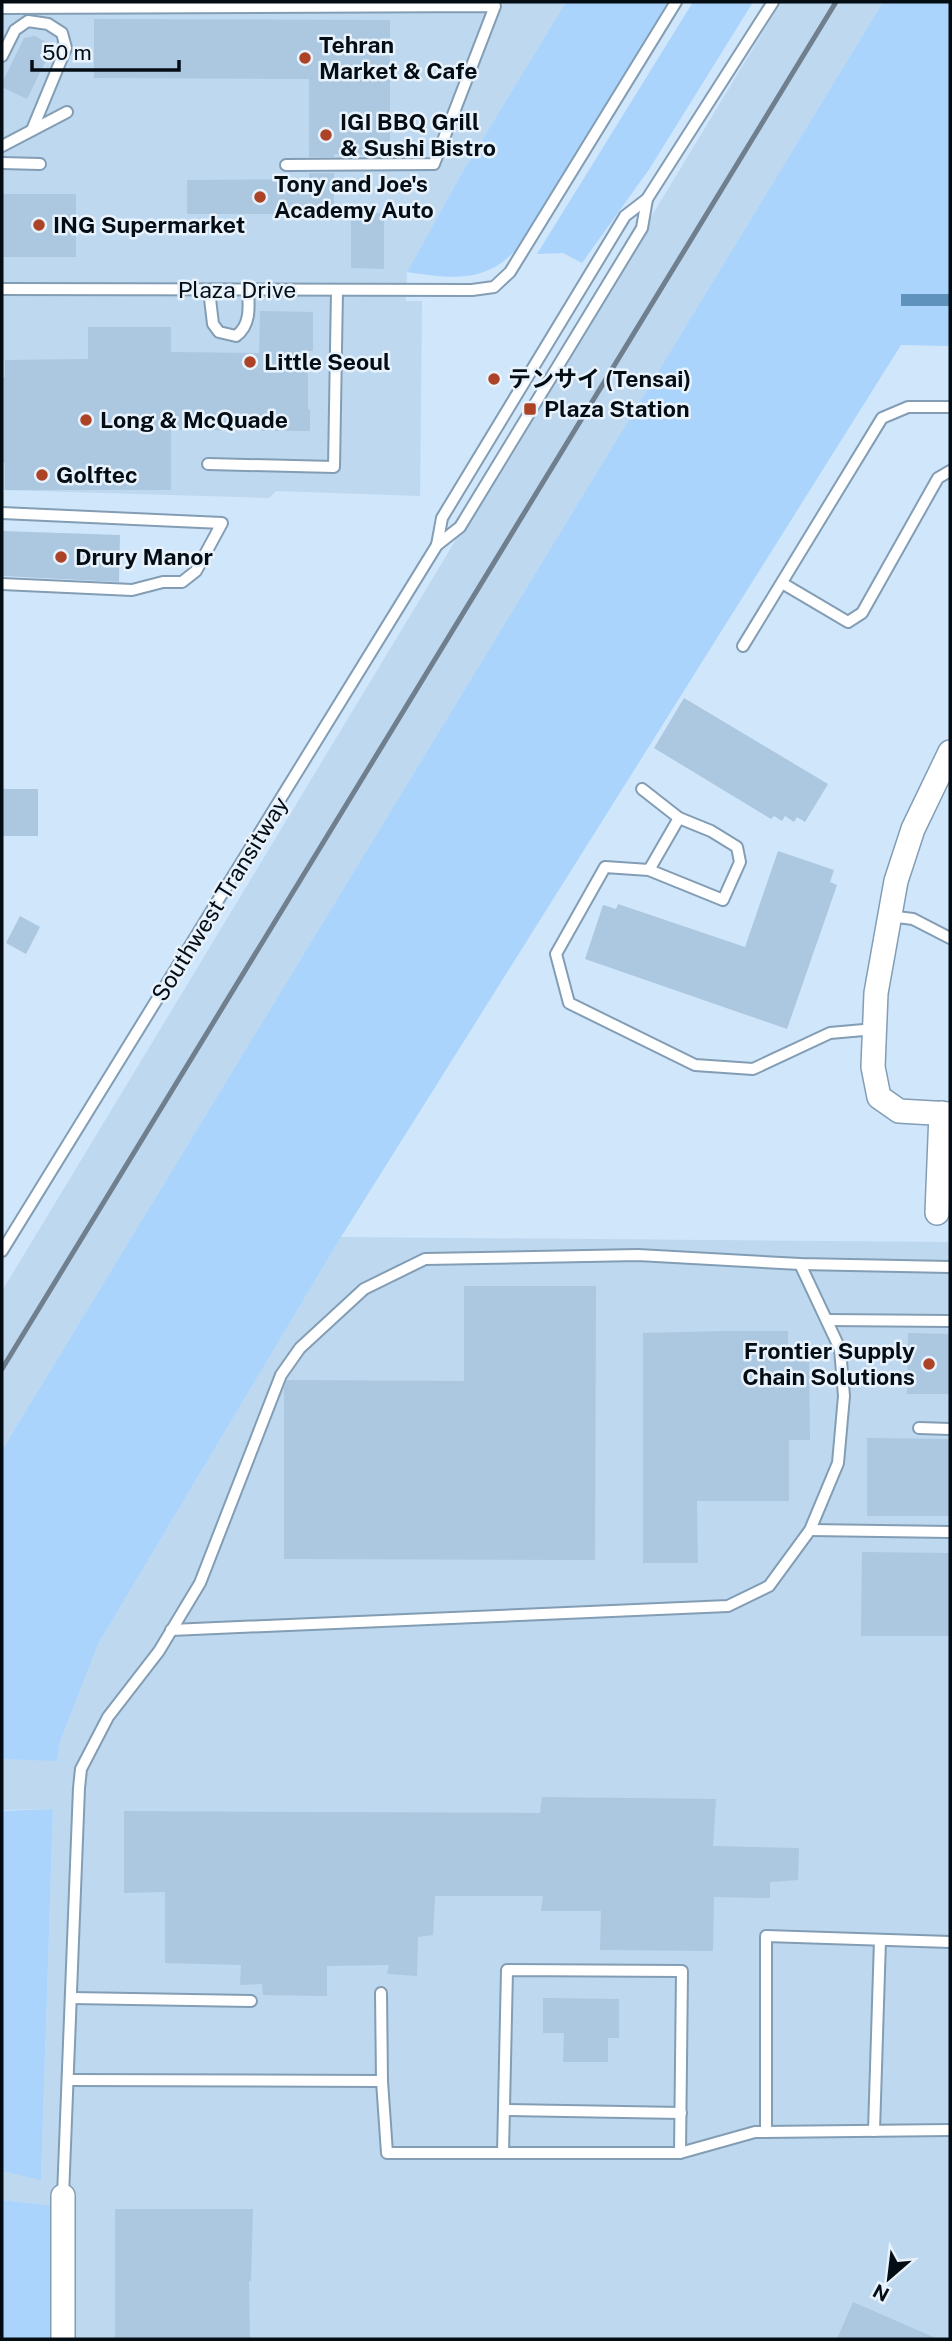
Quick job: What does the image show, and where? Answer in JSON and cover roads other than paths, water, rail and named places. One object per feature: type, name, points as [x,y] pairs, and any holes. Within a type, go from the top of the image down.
[{"type":"street","points":[[937,1213],[946,1114],[899,1111],[879,1097],[873,1067],[876,993],[895,881],[914,829],[950,752]]},
{"type":"street","points":[[63,2196],[63,2339]]},
{"type":"lane","name":"Plaza Drive","points":[[2,289],[472,290],[494,287],[510,272],[676,2]]},
{"type":"lane","name":"Southwest Transitway","points":[[437,545],[442,518],[587,276],[625,216],[647,199],[773,2]]},
{"type":"lane","points":[[2,8],[495,6],[434,164],[286,165]]},
{"type":"lane","points":[[2,56],[15,30],[28,21],[48,24],[62,33],[66,48],[33,130]]},
{"type":"lane","points":[[2,146],[67,112]]},
{"type":"lane","points":[[2,163],[40,164]]},
{"type":"lane","name":"Southwest Transitway","points":[[2,1251],[437,545],[460,527],[642,228],[647,199]]},
{"type":"lane","points":[[209,290],[213,324],[219,332],[236,336],[243,330],[248,318],[248,289]]},
{"type":"lane","points":[[208,464],[334,467],[337,290]]},
{"type":"lane","points":[[743,646],[882,418],[908,407],[950,407]]},
{"type":"lane","points":[[782,583],[848,622],[862,613],[938,478],[950,471]]},
{"type":"lane","points":[[2,513],[222,523],[196,571],[182,582],[163,582],[132,590],[2,584]]},
{"type":"lane","points":[[642,789],[679,818],[711,831],[737,847],[740,862],[723,900],[649,870],[605,867],[556,954],[569,1003],[695,1065],[753,1069],[830,1033],[875,1028]]},
{"type":"lane","points":[[649,870],[679,818]]},
{"type":"lane","points":[[889,916],[913,919],[950,938]]},
{"type":"lane","points":[[63,2196],[81,1769],[108,1717],[159,1651],[200,1583],[281,1375],[300,1348],[364,1289],[425,1259],[638,1255],[800,1264],[950,1267]]},
{"type":"lane","points":[[171,1630],[728,1606],[769,1586],[810,1530],[838,1463],[844,1396],[841,1349],[800,1264]]},
{"type":"lane","points":[[827,1320],[950,1321]]},
{"type":"lane","points":[[919,1428],[950,1429]]},
{"type":"lane","points":[[810,1530],[950,1532]]},
{"type":"lane","points":[[766,2132],[765,1936],[950,1942]]},
{"type":"lane","points":[[874,2131],[880,1940]]},
{"type":"lane","points":[[503,2153],[507,1969],[682,1971],[680,2153]]},
{"type":"lane","points":[[381,1993],[382,2081],[387,2153],[680,2153],[755,2132],[950,2130]]},
{"type":"lane","points":[[72,1998],[251,2001]]},
{"type":"lane","points":[[69,2080],[382,2081]]},
{"type":"lane","points":[[504,2110],[681,2112]]},
{"type":"railway","points":[[2,1369],[836,2]]},
{"type":"place","name":"Tehran Market & Cafe","points":[[305,58]]},
{"type":"place","name":"IGI BBQ Grill & Sushi Bistro","points":[[326,135]]},
{"type":"place","name":"Tony and Joe's Academy Auto","points":[[260,197]]},
{"type":"place","name":"ING Supermarket","points":[[39,225]]},
{"type":"place","name":"Little Seoul","points":[[250,362]]},
{"type":"place","name":"テンサイ (Tensai)","points":[[494,379]]},
{"type":"place","name":"Plaza Station","points":[[530,409]]},
{"type":"place","name":"Long & McQuade","points":[[86,420]]},
{"type":"place","name":"Golftec","points":[[42,475]]},
{"type":"place","name":"Drury Manor","points":[[61,557]]},
{"type":"place","name":"Frontier Supply Chain Solutions","points":[[929,1364]]}]
